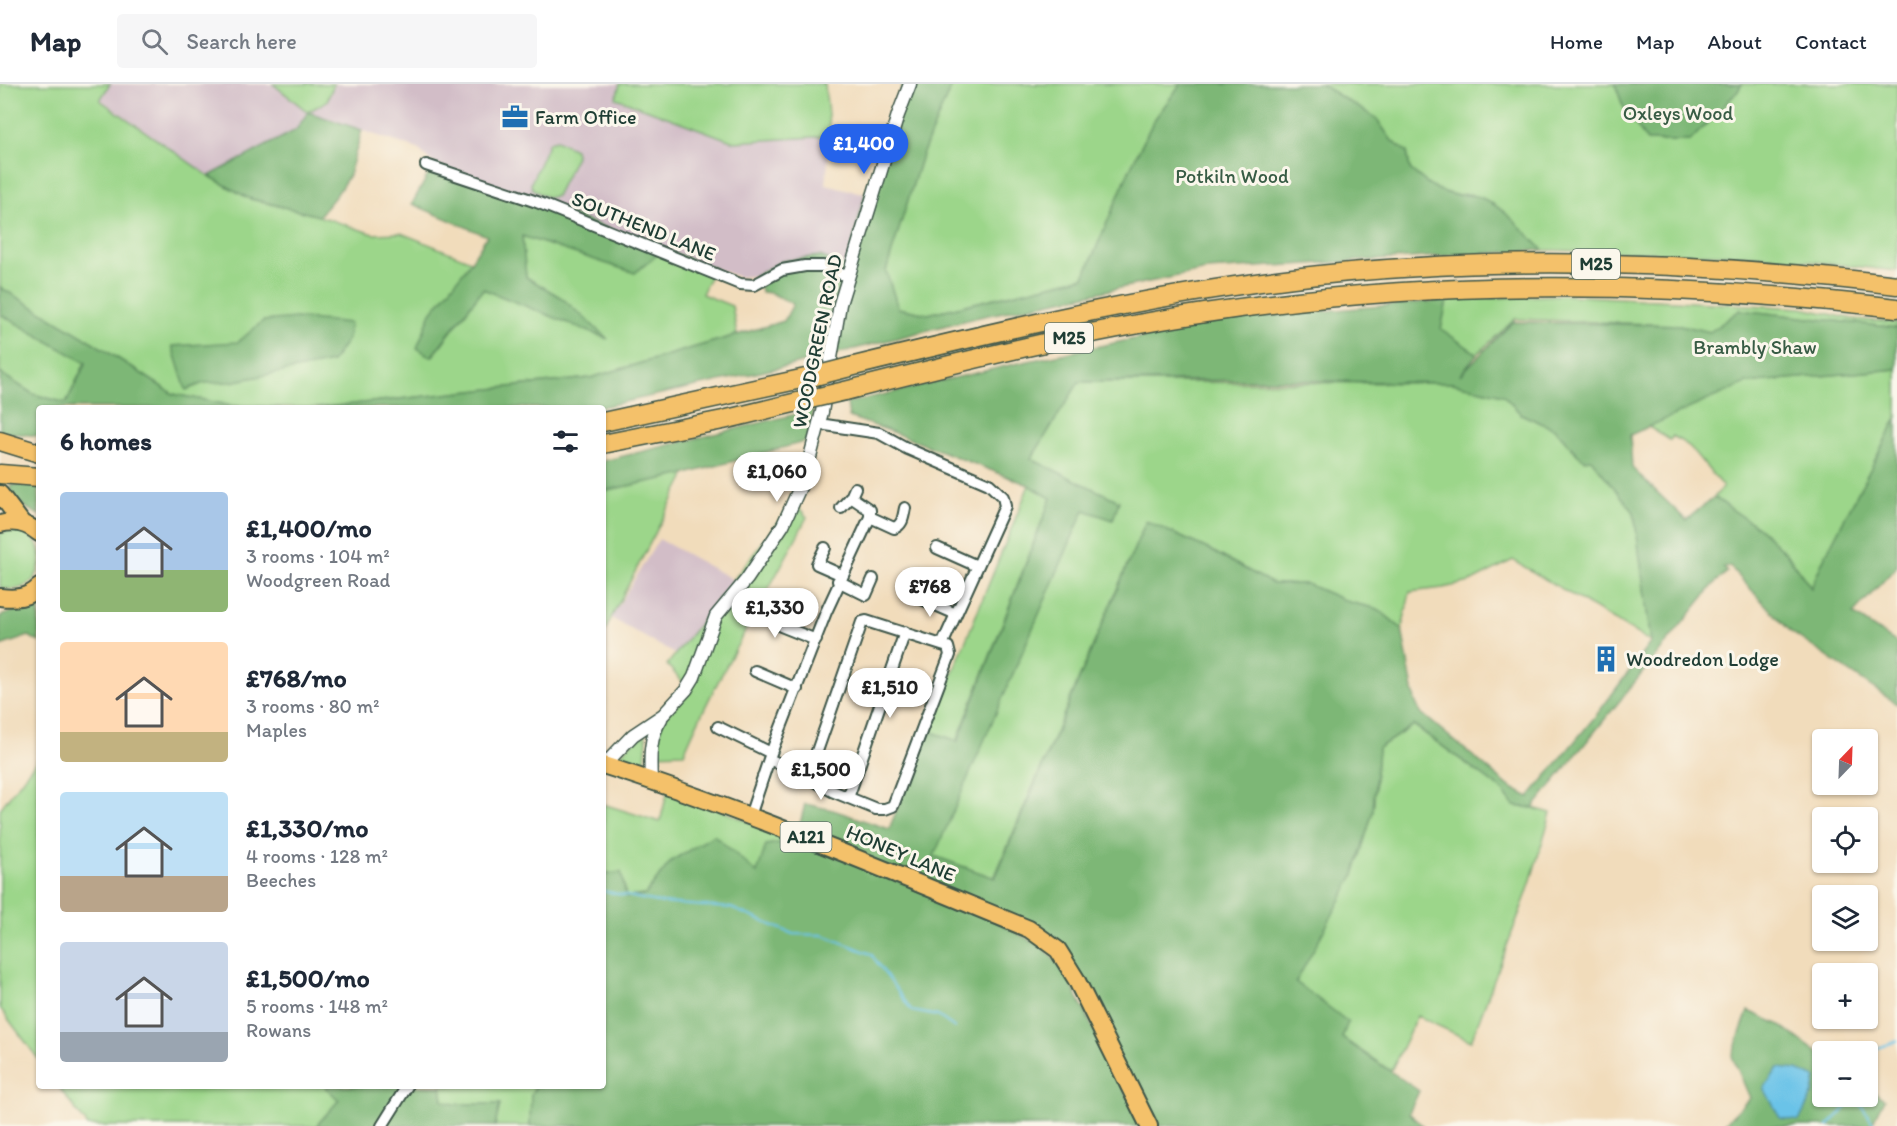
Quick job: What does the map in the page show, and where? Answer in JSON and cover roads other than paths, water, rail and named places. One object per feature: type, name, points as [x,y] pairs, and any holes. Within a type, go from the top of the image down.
[{"type":"highway","name":"M25","points":[[606,422],[1033,323],[1158,298],[1294,278],[1396,269],[1500,264],[1639,264],[1741,270],[1897,285]]},
{"type":"highway","name":"M25","points":[[606,443],[1113,329],[1203,313],[1341,296],[1479,287],[1605,287],[1743,293],[1897,308]]},
{"type":"highway","name":"M25","points":[[606,448],[631,439]]},
{"type":"highway","points":[[0,441],[36,453]]},
{"type":"highway","points":[[0,453],[36,454]]},
{"type":"highway","points":[[0,474],[34,476]]},
{"type":"main road","points":[[0,494],[22,523],[36,531]]},
{"type":"main road","points":[[0,524],[22,523]]},
{"type":"main road","points":[[4,599],[19,598],[36,591]]},
{"type":"main road","name":"HONEY LANE","points":[[606,769],[651,780],[810,838],[1029,928],[1058,950],[1076,979],[1149,1126]]},
{"type":"street","name":"WOODGREEN ROAD","points":[[606,765],[633,735],[674,705],[694,677],[716,616],[747,579],[783,525],[806,476],[819,424],[835,330],[848,277],[898,115],[910,84]]},
{"type":"street","name":"SOUTHEND LANE","points":[[426,165],[537,202],[740,284],[754,285],[782,270],[805,267],[823,266],[848,277]]},
{"type":"street","points":[[819,424],[879,433],[908,449],[989,484],[1003,496],[1005,506],[942,645]]},
{"type":"street","points":[[750,816],[770,756],[826,612],[870,517],[870,510],[853,493],[841,508]]},
{"type":"street","points":[[870,517],[894,528],[899,526],[905,508]]},
{"type":"street","points":[[825,548],[818,564],[866,595],[873,579]]},
{"type":"street","points":[[937,548],[977,566]]},
{"type":"street","points":[[915,596],[956,614]]},
{"type":"street","points":[[788,610],[781,626],[816,640]]},
{"type":"street","points":[[718,727],[825,788],[876,809],[885,809],[893,806],[950,655],[948,647],[905,632],[866,621],[862,622],[808,777]]},
{"type":"street","points":[[848,798],[905,632]]},
{"type":"street","points":[[754,671],[797,689]]},
{"type":"street","name":"WOODGREEN ROAD","points":[[651,780],[650,750],[653,734],[663,715]]},
{"type":"street","points":[[382,1126],[405,1089]]},
{"type":"water","points":[[1778,1068],[1797,1070],[1812,1076],[1812,1095],[1799,1121],[1780,1118],[1764,1088]]},
{"type":"waterway","points":[[606,892],[662,903],[731,908],[793,934],[823,935],[871,954],[912,1011],[938,1016],[955,1028]]},
{"type":"waterway","points":[[1878,1048],[1897,1041]]},
{"type":"waterway","points":[[1828,1126],[1847,1107]]},
{"type":"waterway","points":[[1862,1107],[1875,1126]]},
{"type":"place","name":"Farm Office","points":[[515,117]]},
{"type":"place","name":"Woodredon Lodge","points":[[1606,659]]},
{"type":"park label","name":"Oxleys Wood","points":[[1678,113]]},
{"type":"park label","name":"Potkiln Wood","points":[[1232,176]]},
{"type":"park label","name":"Brambly Shaw","points":[[1755,347]]}]
